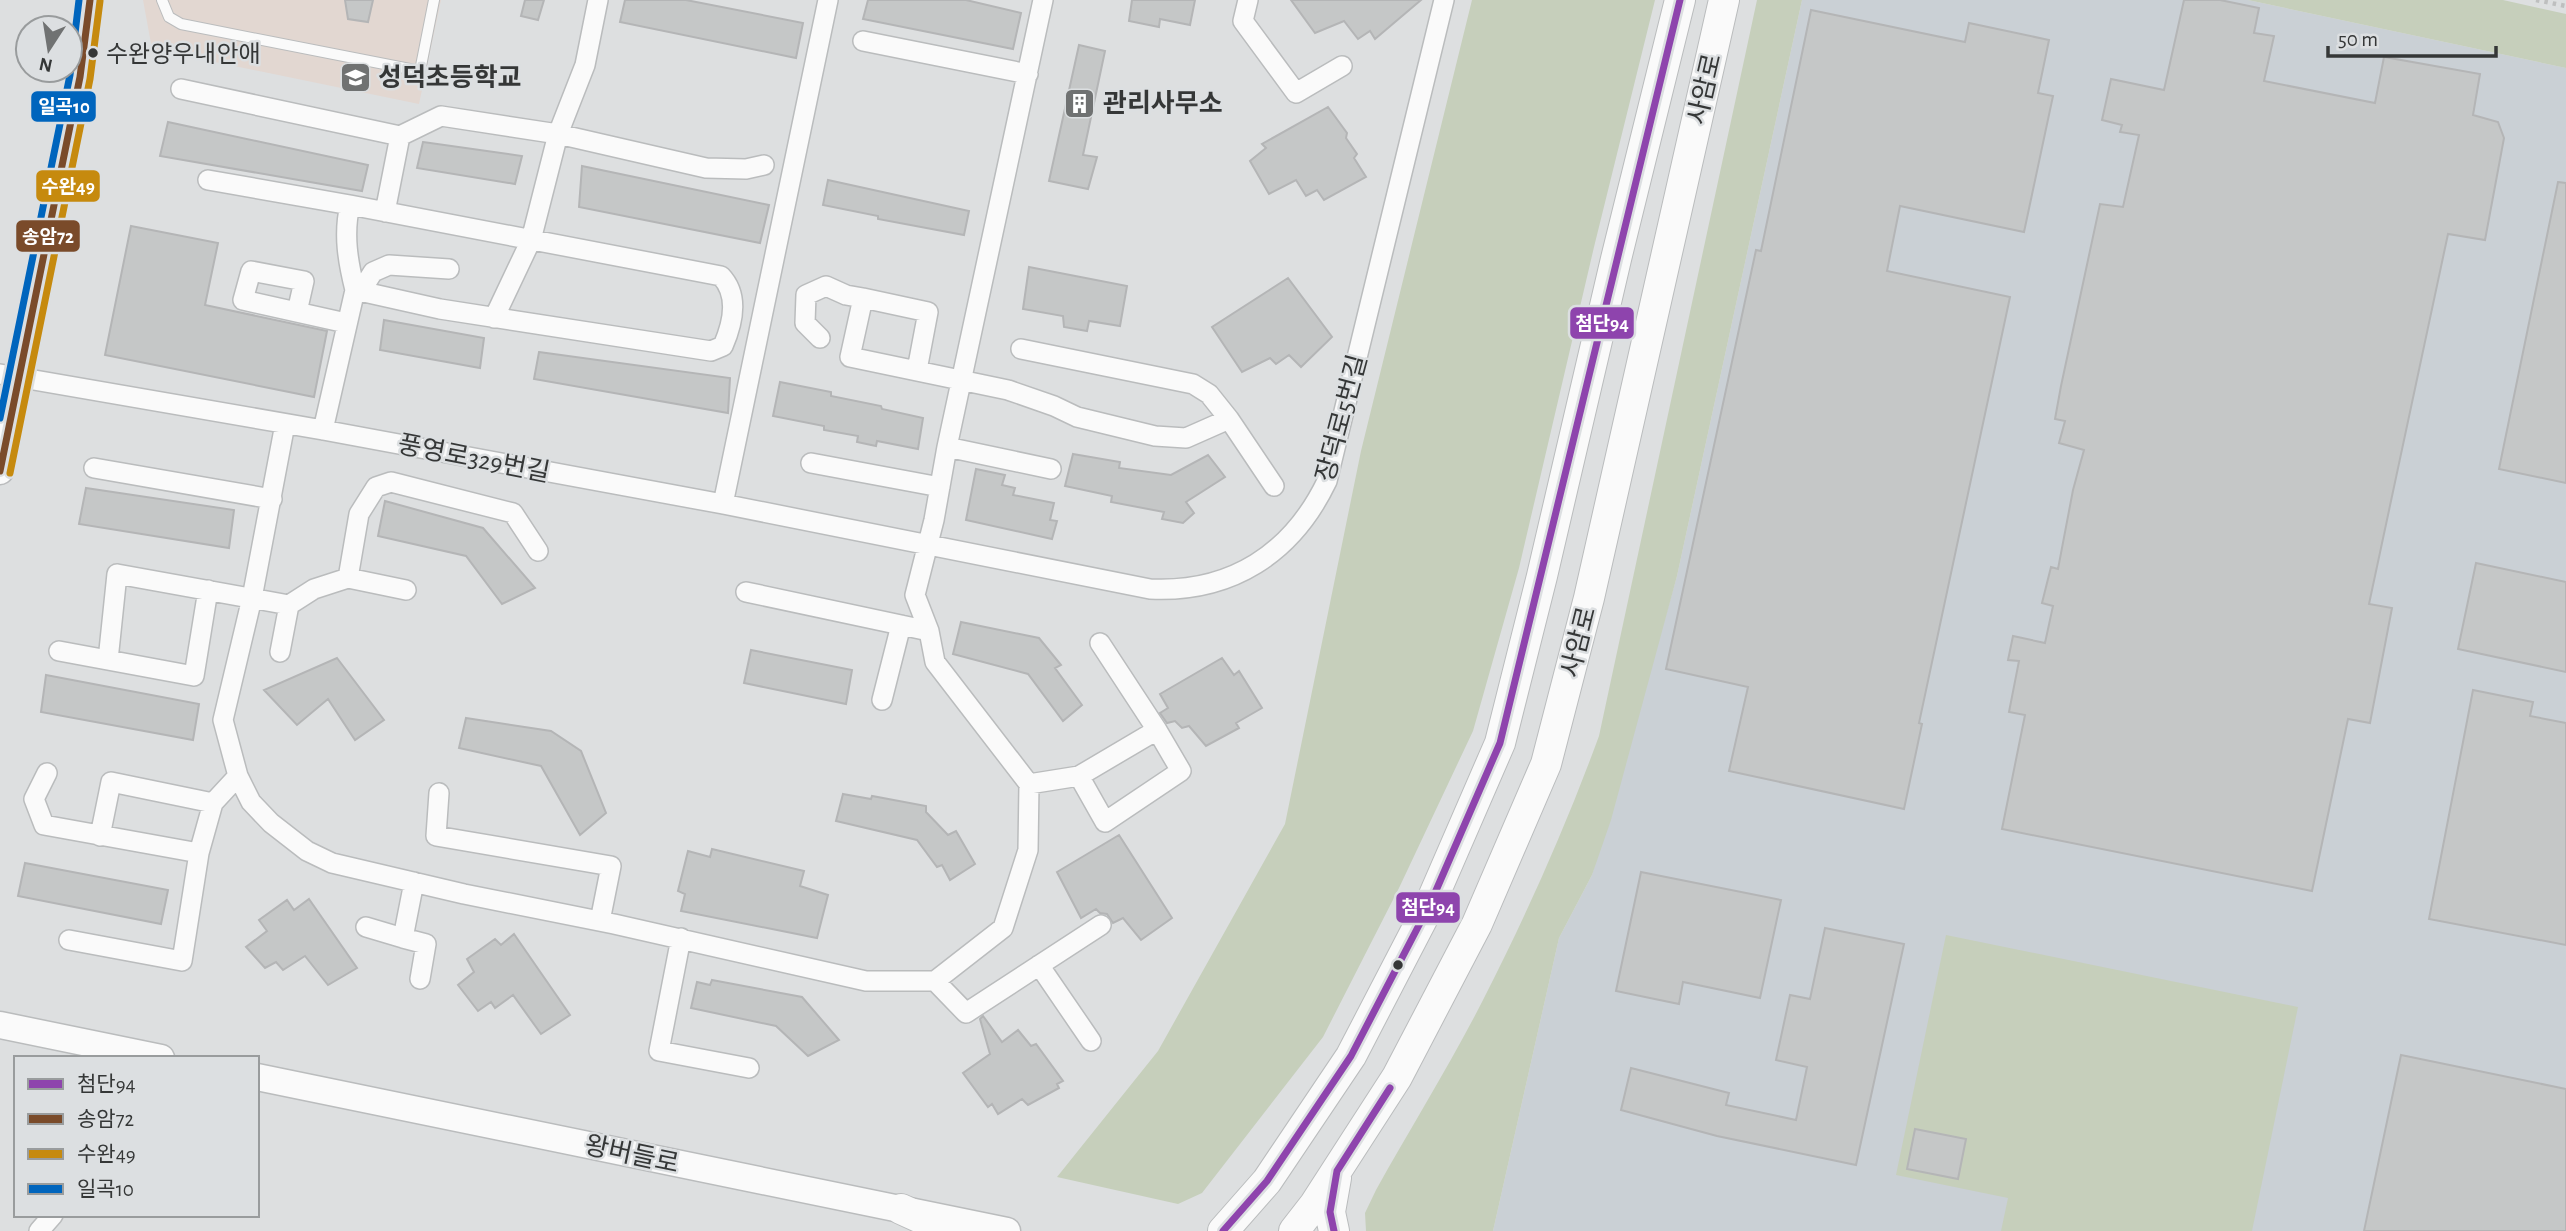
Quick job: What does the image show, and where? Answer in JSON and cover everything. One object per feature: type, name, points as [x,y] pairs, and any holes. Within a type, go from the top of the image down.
[{"type":"main road","points":[[0,471],[9,376],[80,77],[90,0]]},
{"type":"main road","name":"사암로","points":[[1223,1231],[1267,1181],[1350,1056],[1431,902],[1500,743],[1680,0]]},
{"type":"main road","name":"사암로","points":[[1294,1231],[1337,1171],[1397,1077],[1477,924],[1546,764],[1589,598],[1724,0]]},
{"type":"main road","points":[[0,1025],[150,1056]]},
{"type":"main road","name":"왕버들로","points":[[259,1077],[1007,1231]]},
{"type":"main road","points":[[1334,1231],[1329,1212],[1337,1171]]},
{"type":"main road","points":[[901,1209],[948,1231]]},
{"type":"street","points":[[494,318],[531,240],[558,134],[585,65],[598,0]]},
{"type":"street","points":[[723,504],[828,0]]},
{"type":"street","points":[[285,424],[252,598],[223,720],[237,776],[251,802],[271,823],[307,851],[332,863],[866,981],[935,981],[1003,928],[1028,850],[1029,783],[935,662],[929,631],[915,596],[1043,0]]},
{"type":"street","points":[[1248,0],[1243,21],[1296,93],[1342,66]]},
{"type":"street","name":"장덕로5번길","points":[[928,544],[1150,589],[1177,590],[1204,585],[1245,571],[1266,558],[1295,532],[1309,516],[1327,481],[1444,0]]},
{"type":"street","points":[[863,41],[1028,74]]},
{"type":"street","points":[[181,89],[400,136],[441,116],[558,134],[706,167],[746,169],[764,165]]},
{"type":"street","points":[[385,212],[400,136]]},
{"type":"street","points":[[208,180],[720,276],[732,291],[733,302],[728,334],[723,346],[712,351],[440,309],[358,291]]},
{"type":"street","points":[[350,205],[346,222],[348,260],[358,291]]},
{"type":"street","points":[[323,430],[346,323],[358,291],[373,272],[388,265],[449,270]]},
{"type":"street","points":[[820,338],[805,323],[806,295],[826,286],[846,295],[928,312],[917,370]]},
{"type":"street","points":[[863,298],[850,357],[962,379],[1028,396],[1077,417],[1175,439],[1186,438],[1229,419]]},
{"type":"street","points":[[297,312],[346,323]]},
{"type":"street","points":[[1021,349],[1193,384],[1209,394],[1229,419],[1274,486]]},
{"type":"street","name":"풍영로329번길","points":[[9,376],[323,430],[928,544]]},
{"type":"street","points":[[947,447],[1051,469]]},
{"type":"street","points":[[811,463],[940,487]]},
{"type":"street","points":[[94,468],[272,499]]},
{"type":"street","points":[[348,578],[359,514],[376,487],[391,482],[513,513],[538,551]]},
{"type":"street","points":[[108,660],[117,574],[289,605],[314,589],[348,578],[406,590]]},
{"type":"street","points":[[59,651],[194,676],[208,590]]},
{"type":"street","points":[[746,593],[929,631]]},
{"type":"street","points":[[279,652],[289,605]]},
{"type":"street","points":[[882,700],[901,625]]},
{"type":"street","points":[[1079,776],[1105,822],[1181,771],[1100,643]]},
{"type":"street","points":[[1029,783],[1079,776],[1157,730]]},
{"type":"street","points":[[47,773],[34,799],[44,825],[199,853]]},
{"type":"street","points":[[69,940],[182,961],[199,853],[213,803],[237,776]]},
{"type":"street","points":[[100,836],[111,782],[213,803]]},
{"type":"street","points":[[439,793],[436,836],[611,866],[600,921]]},
{"type":"street","points":[[403,938],[414,882]]},
{"type":"street","points":[[935,981],[965,1013],[1101,925]]},
{"type":"street","points":[[366,927],[426,944],[420,979]]},
{"type":"street","points":[[681,939],[659,1051],[749,1068]]},
{"type":"street","points":[[1039,965],[1090,1041]]},
{"type":"street","points":[[39,1231],[51,1217]]},
{"type":"lane","points":[[162,0],[169,18],[181,24],[420,71],[434,0]]},
{"type":"path","points":[[2536,0],[2566,6]]},
{"type":"shaded area","name":"성덕초등학교","points":[[143,0],[441,0],[419,104],[152,49]]},
{"type":"shaded area","points":[[1802,0],[2248,0],[2566,68],[2566,1231],[1493,1231],[1559,938],[1592,875],[1677,576]]},
{"type":"green space","points":[[1472,0],[1655,0],[1519,568],[1473,731],[1399,888],[1323,1037],[1202,1193],[1178,1204],[1057,1177],[1158,1051],[1285,824],[1361,451]]},
{"type":"green space","points":[[1757,0],[1802,0],[1677,576],[1611,820],[1592,875],[1559,938],[1493,1231],[1366,1231],[1365,1213],[1376,1190],[1457,1048],[1515,935],[1545,870],[1599,736]]},
{"type":"green space","points":[[2248,0],[2503,0],[2566,14],[2566,68]]},
{"type":"green space","points":[[1946,935],[2298,1007],[2252,1231],[2001,1231],[2008,1198],[1896,1175]]},
{"type":"building","points":[[345,0],[373,0],[368,22],[348,19]]},
{"type":"building","points":[[525,0],[544,0],[538,20],[521,16]]},
{"type":"building","points":[[625,0],[686,0],[803,23],[796,58],[620,22]]},
{"type":"building","points":[[868,0],[966,0],[1021,13],[1013,49],[863,19]]},
{"type":"building","points":[[1132,0],[1195,0],[1190,25],[1160,19],[1159,27],[1129,21]]},
{"type":"building","points":[[1291,0],[1421,0],[1375,39],[1370,31],[1358,39],[1344,21],[1315,33]]},
{"type":"building","points":[[2184,0],[2220,0],[2259,8],[2254,33],[2274,36],[2264,81],[2375,103],[2384,57],[2480,74],[2473,115],[2498,122],[2504,138],[2485,240],[2448,234],[2369,604],[2392,608],[2370,723],[2348,719],[2312,891],[2002,829],[2025,715],[2009,712],[2019,661],[2008,660],[2013,636],[2045,643],[2053,606],[2042,603],[2051,567],[2058,569],[2073,490],[2084,450],[2059,443],[2065,421],[2055,419],[2061,386],[2100,204],[2123,207],[2139,135],[2120,132],[2122,125],[2102,120],[2111,79],[2164,90]]},
{"type":"building","points":[[1811,10],[1965,42],[1969,23],[2049,40],[2038,93],[2053,96],[2024,232],[1900,206],[1887,271],[2010,297],[1919,723],[1922,724],[1904,809],[1729,771],[1748,687],[1666,669],[1756,250],[1761,251]]},
{"type":"building","name":"관리사무소","points":[[1079,45],[1105,51],[1083,155],[1097,157],[1088,189],[1049,181]]},
{"type":"building","points":[[1328,107],[1347,133],[1346,138],[1357,154],[1354,158],[1366,177],[1324,200],[1317,190],[1306,196],[1296,180],[1269,194],[1250,161],[1266,148],[1262,144]]},
{"type":"building","points":[[168,122],[368,165],[362,191],[160,156]]},
{"type":"building","points":[[423,142],[522,156],[515,184],[417,168]]},
{"type":"building","points":[[582,166],[769,205],[760,243],[579,207]]},
{"type":"building","points":[[828,180],[969,211],[964,235],[878,219],[878,216],[823,205]]},
{"type":"building","points":[[2558,182],[2566,183],[2566,483],[2499,469]]},
{"type":"building","points":[[131,226],[218,243],[205,305],[327,331],[314,397],[105,355]]},
{"type":"building","points":[[1029,267],[1127,286],[1120,326],[1089,321],[1087,331],[1064,327],[1063,316],[1023,309]]},
{"type":"building","points":[[1288,278],[1332,337],[1301,367],[1289,355],[1276,364],[1270,358],[1242,372],[1212,327]]},
{"type":"building","points":[[384,320],[484,338],[480,368],[380,350]]},
{"type":"building","points":[[539,352],[730,378],[728,413],[534,379]]},
{"type":"building","points":[[780,382],[831,392],[831,396],[923,418],[918,449],[877,441],[876,446],[857,442],[858,436],[773,416]]},
{"type":"building","points":[[1073,454],[1120,462],[1119,468],[1171,475],[1208,455],[1225,477],[1186,502],[1194,513],[1183,523],[1162,519],[1164,512],[1111,502],[1112,496],[1065,486]]},
{"type":"building","points":[[976,469],[1005,475],[1002,485],[1015,488],[1013,495],[1054,503],[1050,520],[1057,521],[1052,539],[966,520]]},
{"type":"building","points":[[86,488],[234,510],[229,548],[79,524]]},
{"type":"building","points":[[385,501],[483,528],[535,588],[502,604],[466,556],[378,536]]},
{"type":"building","points":[[2476,563],[2566,582],[2566,672],[2458,649]]},
{"type":"building","points":[[961,622],[1039,638],[1061,665],[1055,668],[1082,705],[1063,721],[1028,674],[953,654]]},
{"type":"building","points":[[751,650],[852,670],[846,704],[744,683]]},
{"type":"building","points":[[337,658],[384,720],[355,740],[328,699],[297,725],[264,690]]},
{"type":"building","points":[[1222,658],[1234,675],[1239,671],[1262,708],[1236,723],[1239,728],[1206,746],[1189,726],[1182,728],[1175,721],[1167,723],[1160,713],[1168,708],[1160,694]]},
{"type":"building","points":[[46,675],[199,704],[193,740],[41,712]]},
{"type":"building","points":[[2473,690],[2533,702],[2530,716],[2566,723],[2566,945],[2429,919]]},
{"type":"building","points":[[466,718],[551,731],[581,751],[606,813],[580,835],[541,766],[459,748]]},
{"type":"building","points":[[843,794],[871,799],[872,796],[926,806],[926,812],[948,835],[956,831],[975,864],[950,880],[942,865],[937,867],[917,840],[836,821]]},
{"type":"building","points":[[1119,835],[1172,918],[1141,940],[1123,918],[1113,923],[1107,914],[1096,909],[1081,918],[1057,872]]},
{"type":"building","points":[[712,849],[804,871],[800,886],[828,895],[817,938],[681,911],[685,894],[678,891],[688,851],[710,857]]},
{"type":"building","points":[[25,863],[168,890],[161,924],[18,896]]},
{"type":"building","points":[[1641,872],[1781,900],[1760,998],[1683,982],[1679,1004],[1616,991]]},
{"type":"building","points":[[309,899],[357,968],[328,985],[305,956],[283,970],[276,962],[265,968],[246,947],[267,931],[259,920],[287,900],[294,910]]},
{"type":"building","points":[[1825,928],[1904,944],[1856,1165],[1717,1136],[1621,1110],[1631,1068],[1729,1093],[1726,1105],[1796,1120],[1807,1067],[1776,1060],[1790,995],[1810,999]]},
{"type":"building","points":[[514,934],[570,1015],[541,1034],[513,995],[495,1008],[491,1002],[478,1011],[458,985],[474,972],[467,959],[495,939],[501,945]]},
{"type":"building","points":[[712,980],[802,997],[839,1040],[808,1056],[776,1026],[691,1008],[697,982],[710,985]]},
{"type":"building","points":[[983,1016],[1002,1042],[1018,1030],[1031,1046],[1036,1044],[1063,1081],[1057,1084],[1059,1088],[1028,1105],[1022,1099],[998,1114],[992,1104],[988,1107],[963,1073],[990,1054],[980,1019]]},
{"type":"building","points":[[2401,1055],[2566,1089],[2566,1231],[2364,1231]]},
{"type":"building","points":[[1915,1129],[1966,1139],[1958,1179],[1907,1169]]},
{"type":"transit line","name":"일곡10","points":[[0,418],[70,75],[79,0]]},
{"type":"transit line","name":"송암72","points":[[0,471],[80,77],[90,0]]},
{"type":"transit line","name":"첨단94","points":[[1223,1231],[1267,1181],[1351,1056],[1431,902],[1500,743],[1680,0]]},
{"type":"transit line","name":"수완49","points":[[10,473],[90,79],[100,1]]},
{"type":"transit line","name":"첨단94","points":[[1334,1231],[1330,1212],[1337,1171],[1390,1088]]},
{"type":"place","name":"수완양우내안애","points":[[93,53]]},
{"type":"place","name":"성덕초등학교","points":[[355,77]]},
{"type":"place","name":"관리사무소","points":[[1080,103]]}]
